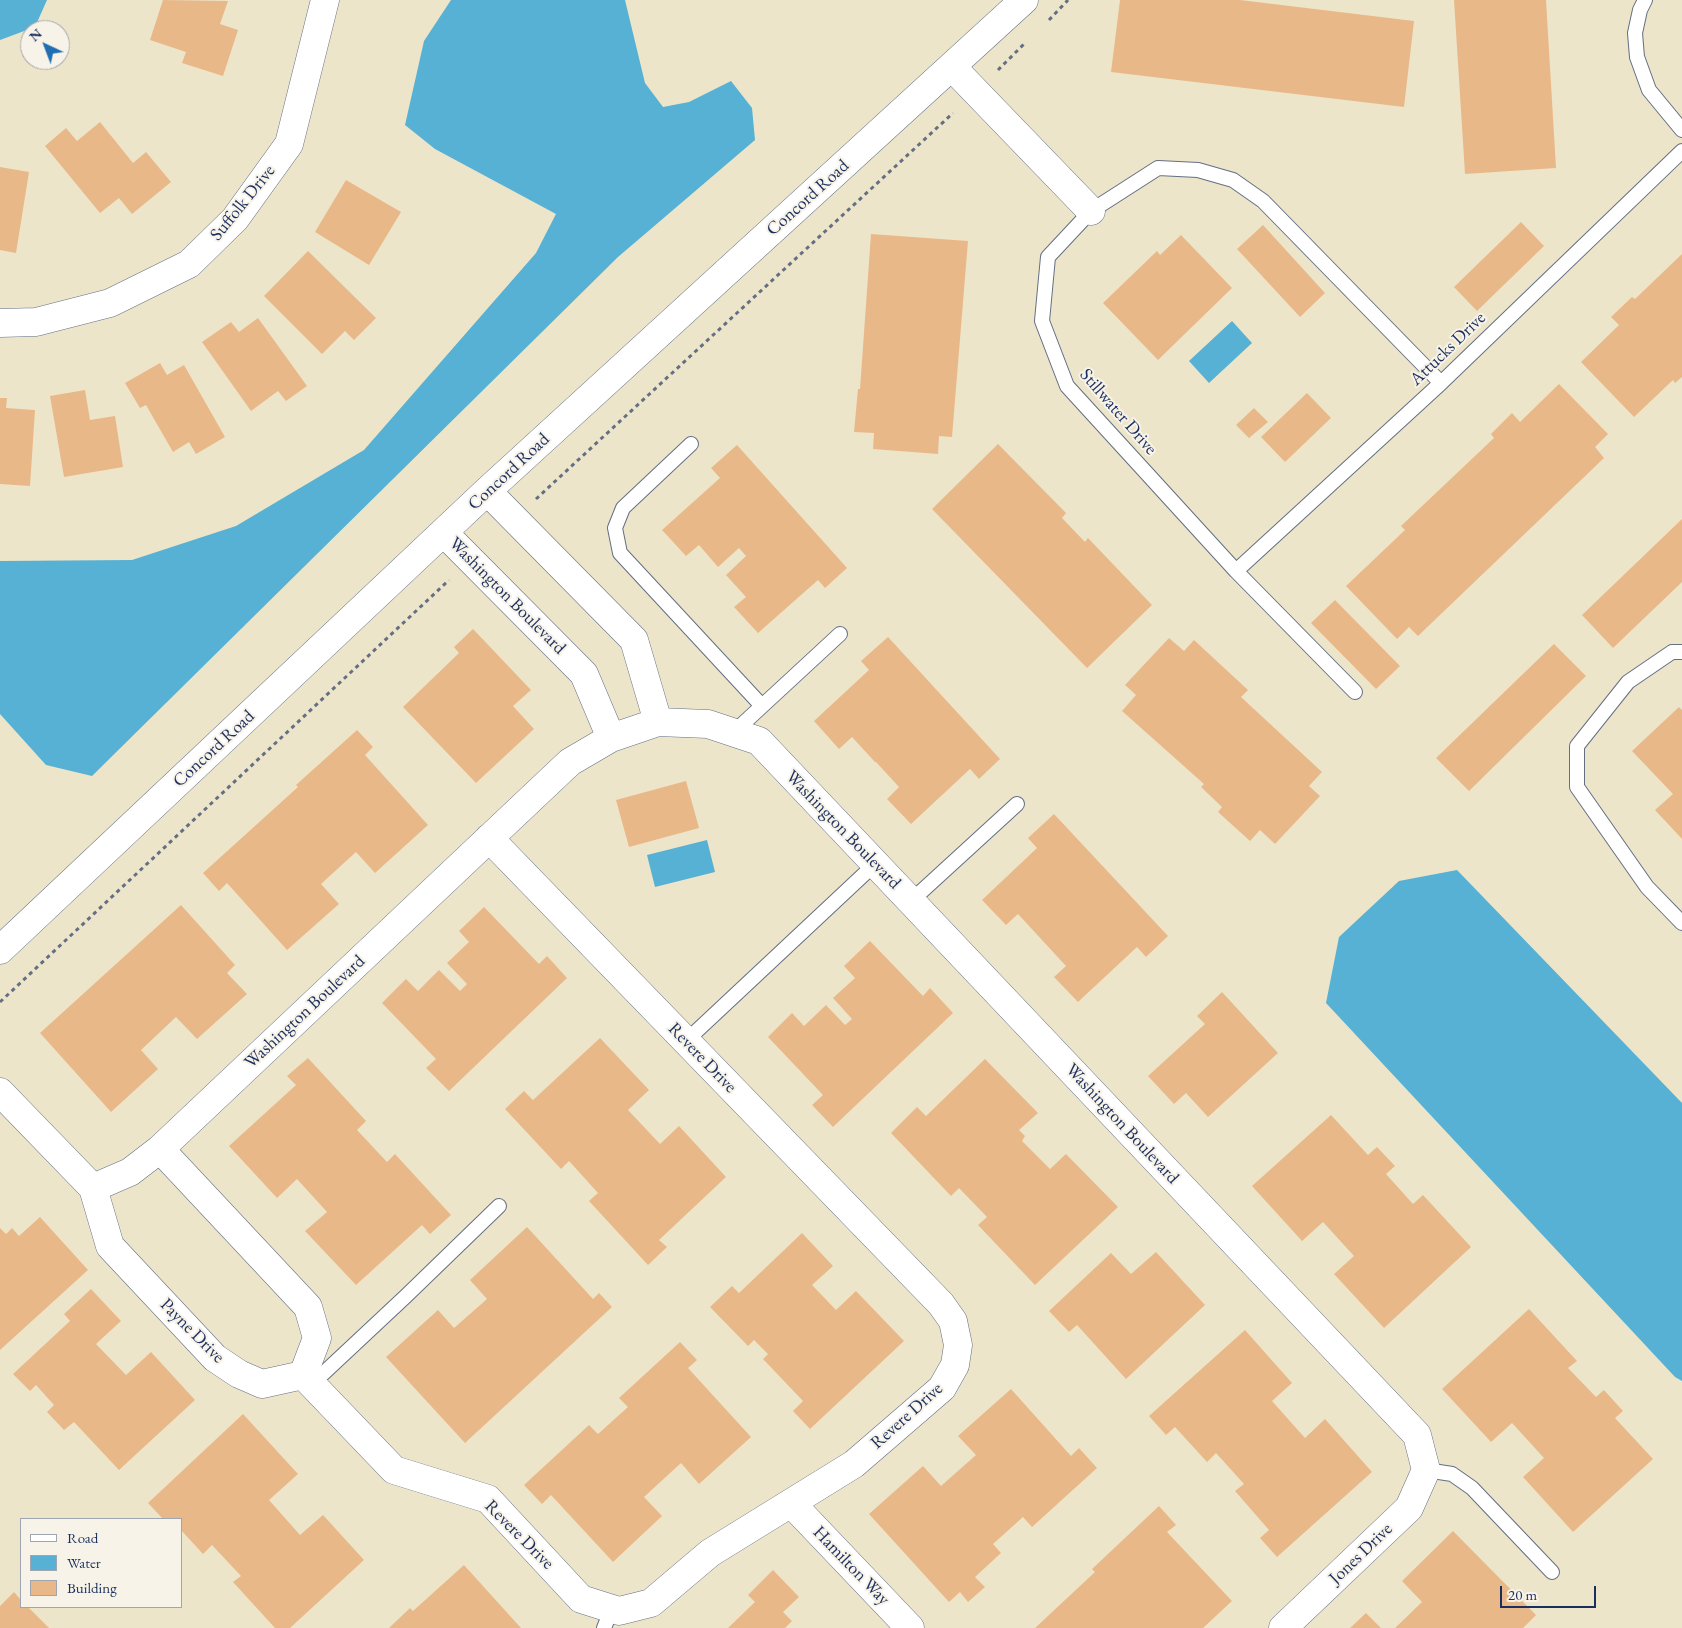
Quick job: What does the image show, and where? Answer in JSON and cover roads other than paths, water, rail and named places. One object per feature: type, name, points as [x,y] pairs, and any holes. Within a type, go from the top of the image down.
[{"type":"street","name":"Suffolk Drive","points":[[0,323],[36,322],[110,302],[189,264],[196,258],[235,219],[289,144],[325,0]]},
{"type":"street","name":"Concord Road","points":[[0,950],[488,491],[1024,0]]},
{"type":"street","points":[[952,67],[1090,211]]},
{"type":"street","points":[[488,491],[634,640],[658,722]]},
{"type":"street","name":"Washington Boulevard","points":[[444,533],[584,674],[611,738]]},
{"type":"street","name":"Washington Boulevard","points":[[93,1188],[130,1172],[160,1149],[570,762],[611,738],[658,722],[708,724],[759,741],[1417,1435],[1426,1470]]},
{"type":"street","name":"Revere Drive","points":[[307,1379],[394,1470],[488,1499],[581,1599],[608,1618],[619,1611],[651,1603],[710,1553],[854,1464],[942,1388],[956,1365],[958,1345],[955,1329],[953,1321],[941,1304],[489,838]]},
{"type":"street","points":[[0,1092],[93,1188]]},
{"type":"street","points":[[160,1149],[308,1306],[317,1338],[307,1379]]},
{"type":"street","name":"Payne Drive","points":[[93,1188],[110,1246],[215,1358],[239,1374],[262,1384],[307,1379]]},
{"type":"street","name":"Jones Drive","points":[[1283,1628],[1409,1508],[1426,1470]]},
{"type":"street","name":"Hamilton Way","points":[[791,1503],[910,1628]]},
{"type":"lane","points":[[1645,0],[1640,10],[1635,33],[1637,57],[1648,90],[1682,130]]},
{"type":"lane","name":"Attucks Drive","points":[[1236,571],[1441,383],[1682,151]]},
{"type":"lane","name":"Stillwater Drive","points":[[1355,692],[1236,571],[1066,386],[1042,321],[1048,257],[1090,211],[1158,168],[1198,170],[1233,180],[1263,201],[1441,383]]},
{"type":"lane","points":[[691,444],[623,508],[615,528],[620,552],[762,706]]},
{"type":"lane","points":[[734,732],[840,634]]},
{"type":"lane","points":[[1682,652],[1672,652],[1628,682],[1577,746],[1577,787],[1647,887],[1682,923]]},
{"type":"lane","points":[[911,901],[1017,804]]},
{"type":"lane","points":[[686,1040],[875,864]]},
{"type":"lane","points":[[307,1379],[406,1296],[499,1206]]},
{"type":"lane","points":[[1426,1470],[1452,1474],[1472,1488],[1552,1572]]},
{"type":"water","points":[[0,0],[47,0],[38,20],[20,20],[20,33],[0,40]]},
{"type":"water","points":[[451,0],[625,0],[645,83],[663,107],[689,102],[731,81],[752,108],[755,140],[618,257],[92,776],[46,765],[0,714],[0,561],[132,560],[236,526],[364,450],[536,253],[556,214],[435,149],[405,125],[424,41]]},
{"type":"water","points":[[1232,321],[1252,343],[1209,383],[1189,361]]},
{"type":"water","points":[[707,840],[715,872],[655,887],[647,855]]},
{"type":"water","points":[[1457,870],[1682,1103],[1682,1381],[1675,1377],[1326,1003],[1339,937],[1399,881]]}]
